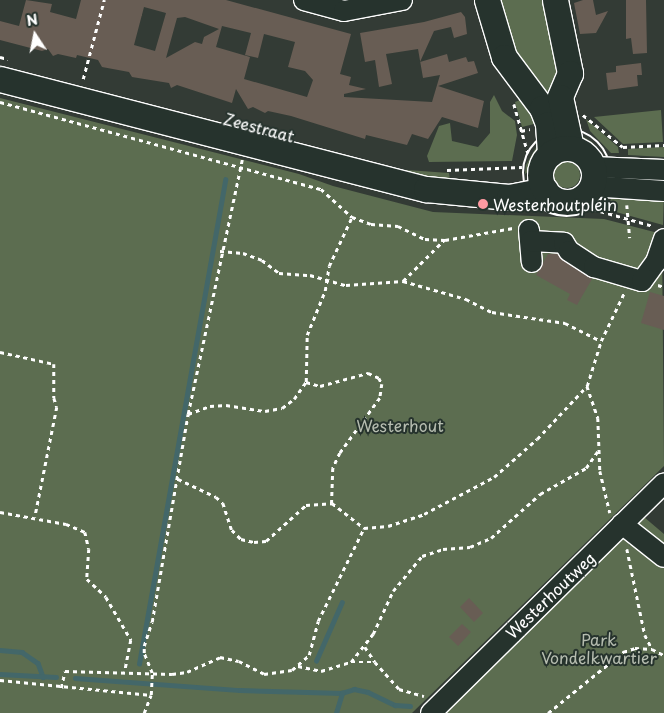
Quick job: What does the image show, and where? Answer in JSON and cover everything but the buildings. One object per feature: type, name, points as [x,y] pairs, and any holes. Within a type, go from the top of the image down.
[{"type":"main road","points":[[487,0],[504,57],[542,108],[548,124],[542,171],[565,202],[581,198],[592,187],[587,157],[542,171]]},
{"type":"main road","points":[[542,171],[561,109],[560,97],[570,73],[555,0]]},
{"type":"main road","name":"Zeestraat","points":[[5,70],[313,162],[426,189],[509,197],[542,171]]},
{"type":"street","points":[[304,0],[343,5],[402,0]]},
{"type":"street","points":[[592,187],[664,170]]},
{"type":"street","points":[[592,187],[664,191]]},
{"type":"street","points":[[532,262],[527,232],[564,236],[569,251],[594,267],[642,281],[656,262],[660,233]]},
{"type":"street","name":"Westerhoutweg","points":[[436,711],[626,527],[664,483]]},
{"type":"street","points":[[626,527],[664,556]]},
{"type":"path","points":[[83,79],[104,0]]},
{"type":"path","points":[[0,58],[5,70]]},
{"type":"path","points":[[74,77],[92,82]]},
{"type":"path","points":[[0,102],[321,189],[352,217],[371,224],[398,226],[425,239],[445,240],[527,232]]},
{"type":"path","points":[[623,147],[664,145]]},
{"type":"path","points":[[144,713],[151,695],[152,673],[144,646],[152,622],[188,414],[220,251],[243,155]]},
{"type":"path","points":[[444,170],[542,171],[573,215],[592,187],[629,221],[660,233]]},
{"type":"path","points":[[188,414],[210,406],[226,405],[265,411],[282,408],[306,382],[307,335],[328,281],[329,266],[352,217]]},
{"type":"path","points":[[629,221],[630,238]]},
{"type":"path","points":[[403,281],[445,240]]},
{"type":"path","points":[[220,251],[242,252],[262,260],[279,273],[310,275],[346,285],[403,281],[466,299],[492,312],[565,323],[601,341]]},
{"type":"path","points":[[178,479],[216,497],[223,503],[232,530],[241,539],[254,542],[266,541],[306,505],[332,504],[364,528],[388,526],[424,514],[494,477],[537,440],[588,386],[601,341],[629,284],[642,281]]},
{"type":"path","points":[[0,352],[54,364],[54,398],[57,407],[35,517]]},
{"type":"path","points":[[306,382],[320,386],[368,373],[379,378],[382,384],[380,398],[340,453],[333,468],[332,504]]},
{"type":"path","points":[[588,386],[598,418],[598,451],[609,510],[626,527],[629,568],[638,592],[645,635],[652,649]]},
{"type":"path","points":[[351,662],[365,647],[393,591],[422,556],[443,549],[470,547],[491,538],[540,494],[586,468],[598,451]]},
{"type":"path","points":[[0,512],[35,517],[85,532],[89,549],[87,579],[106,597],[131,640],[125,671]]},
{"type":"path","points":[[61,688],[65,671],[187,672],[220,658],[239,661],[264,674],[278,674],[298,666],[309,655],[318,621],[364,528]]},
{"type":"path","points":[[365,647],[375,662],[399,689],[424,696],[436,711]]},
{"type":"path","points":[[548,713],[623,652],[635,648],[652,649],[664,655]]},
{"type":"path","points":[[298,666],[321,671],[351,662],[375,662]]},
{"type":"path","points":[[0,680],[61,688],[151,695]]},
{"type":"green space","points":[[492,0],[546,0],[560,67],[556,105],[522,74]]},
{"type":"green space","points":[[494,95],[502,111],[515,121],[517,135],[512,161],[429,162],[427,156],[439,126],[450,123],[452,141],[478,147],[490,133],[490,102]]},
{"type":"green space","points":[[530,96],[542,122],[522,127],[515,102]]},
{"type":"green space","name":"Westerhout","points":[[0,98],[299,174],[333,186],[433,212],[604,219],[662,234],[664,466],[412,713],[0,713]]},
{"type":"green space","points":[[661,110],[663,142],[623,144],[594,117]]},
{"type":"green space","points":[[586,119],[618,147],[619,153],[611,153],[590,131]]},
{"type":"green space","points":[[580,135],[592,142],[606,159],[598,161],[580,144]]},
{"type":"green space","points":[[538,144],[544,150],[535,166],[525,174],[526,165]]},
{"type":"green space","points":[[664,147],[664,157],[628,155],[628,149]]},
{"type":"green space","points":[[567,162],[576,166],[580,175],[576,184],[567,188],[558,184],[554,175],[558,166]]},
{"type":"green space","points":[[407,170],[449,173],[450,180],[407,176]]},
{"type":"green space","points":[[614,189],[664,194],[663,225],[616,212],[609,205]]},
{"type":"green space","points":[[605,190],[596,203],[580,207],[560,209],[542,202],[546,200],[569,207],[579,205]]},
{"type":"green space","name":"Park Vondelkwartier","points":[[644,517],[664,534],[664,713],[441,713],[623,532],[630,546],[633,529]]},
{"type":"waterway","points":[[139,664],[225,180]]},
{"type":"waterway","points":[[316,661],[342,602]]},
{"type":"waterway","points":[[0,650],[22,652],[38,663],[43,677]]},
{"type":"waterway","points":[[0,674],[56,677]]},
{"type":"waterway","points":[[75,678],[240,690],[342,693],[354,689],[368,692],[395,705],[410,706]]},
{"type":"waterway","points":[[336,713],[342,693]]},
{"type":"place","name":"Westerhoutplein","points":[[483,204]]}]
